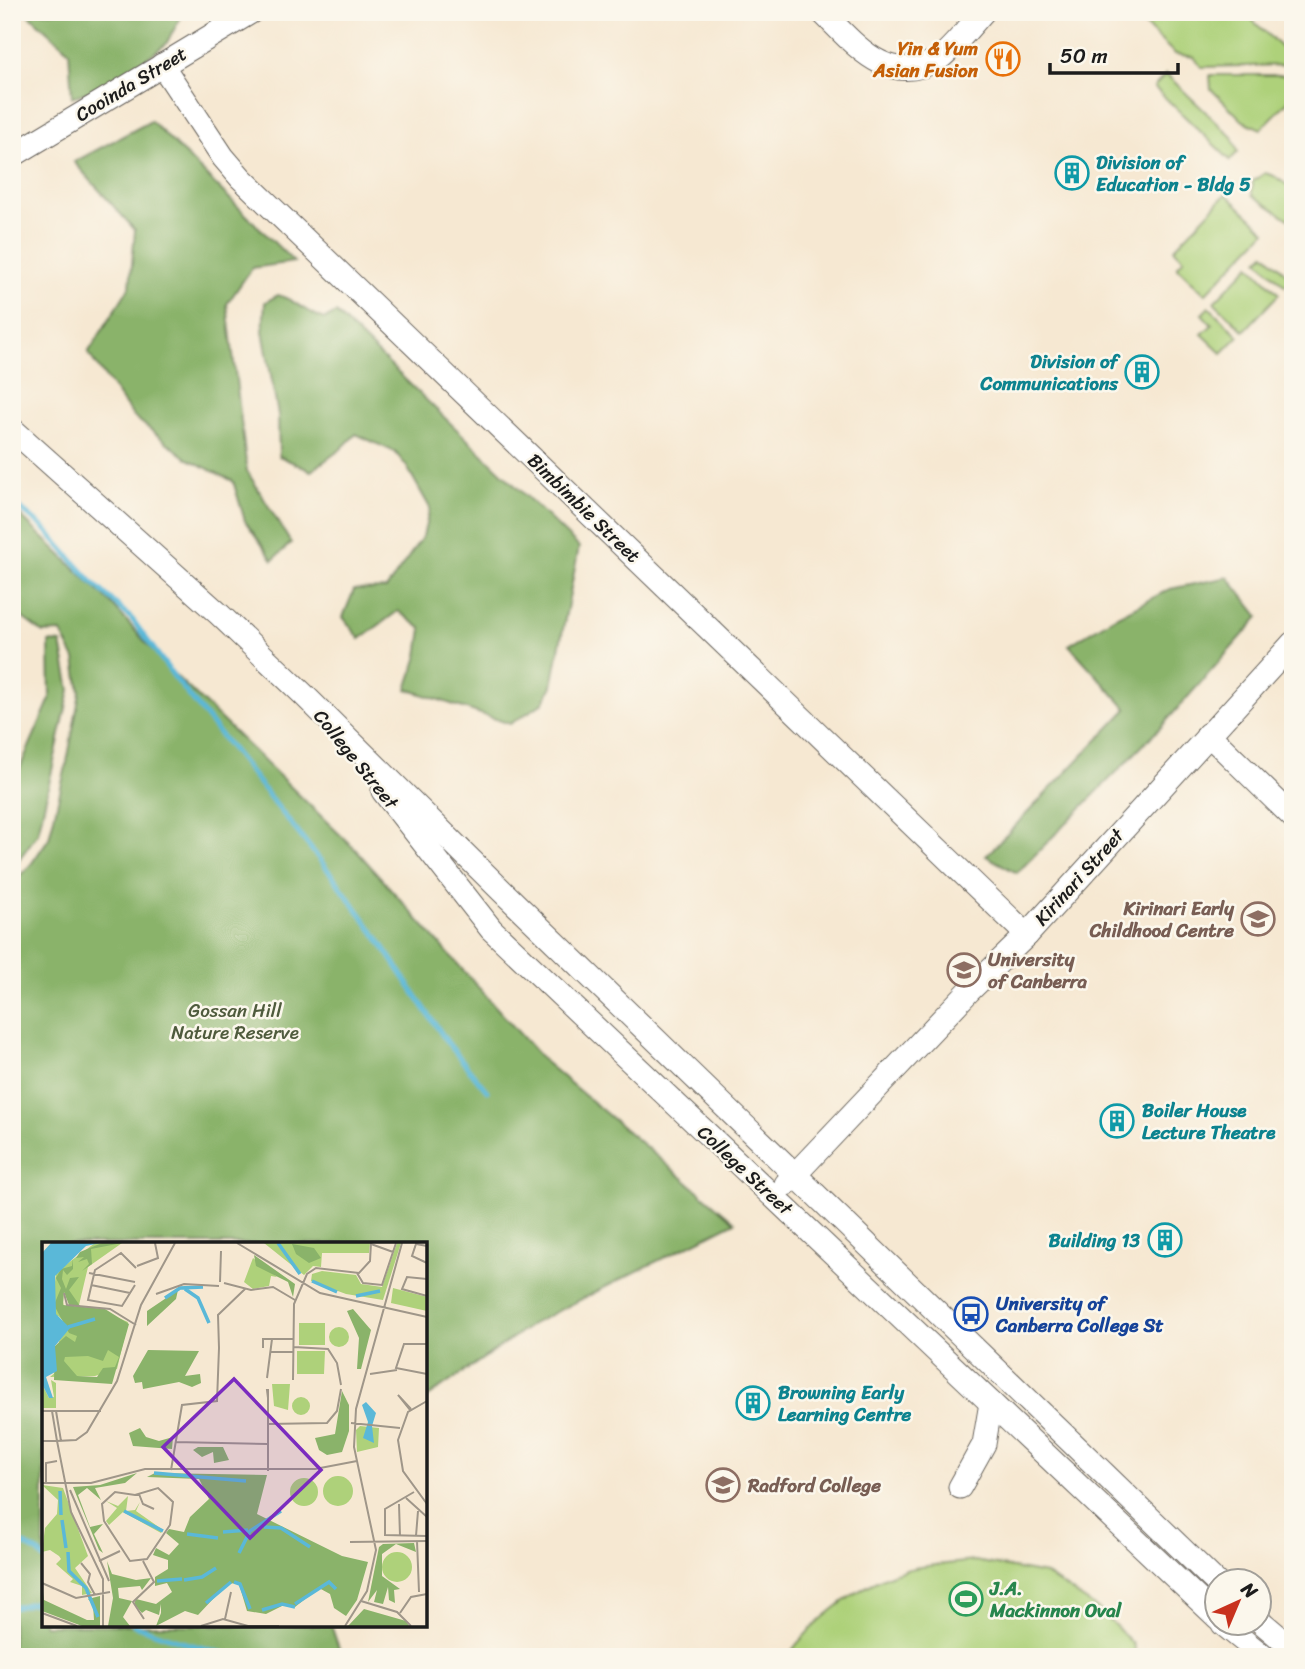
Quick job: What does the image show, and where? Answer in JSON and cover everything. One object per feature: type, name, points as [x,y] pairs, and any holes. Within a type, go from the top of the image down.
[{"type":"street","name":"Cooinda Street","points":[[12,156],[251,12]]},
{"type":"street","points":[[822,12],[867,56],[890,68],[912,68],[938,59],[982,12]]},
{"type":"street","name":"Bimbimbie Street","points":[[162,65],[223,157],[241,177],[1027,935]]},
{"type":"street","name":"College Street","points":[[12,429],[219,614],[303,694],[502,891],[1204,1571]]},
{"type":"street","name":"Kirinari Street","points":[[773,1196],[969,991],[1027,935],[1293,643]]},
{"type":"street","name":"College Street","points":[[303,694],[425,842],[491,929],[1204,1606]]},
{"type":"street","points":[[1208,734],[1293,817]]},
{"type":"street","points":[[960,1487],[984,1444],[991,1403]]},
{"type":"street","points":[[1274,1633],[1293,1649]]},
{"type":"street","points":[[1241,1638],[1264,1657]]},
{"type":"green space","points":[[26,12],[184,12],[166,44],[110,85],[72,97],[69,51]]},
{"type":"green space","points":[[1131,12],[1244,12],[1293,59],[1293,65],[1201,67],[1194,57],[1175,54]]},
{"type":"green space","points":[[1166,74],[1232,137],[1238,152],[1230,160],[1154,87]]},
{"type":"green space","points":[[1210,75],[1293,75],[1293,96],[1261,129],[1243,121],[1211,89]]},
{"type":"green space","points":[[151,121],[294,262],[252,268],[227,304],[247,471],[291,543],[273,560],[245,521],[233,481],[188,459],[133,416],[88,353],[130,286],[135,230],[74,162]]},
{"type":"green space","points":[[1265,173],[1293,189],[1293,222],[1252,195],[1253,181]]},
{"type":"green space","points":[[1226,194],[1266,231],[1205,294],[1177,267],[1184,259],[1174,249]]},
{"type":"green space","points":[[1265,253],[1292,279],[1285,286],[1258,260]]},
{"type":"green space","points":[[1250,265],[1279,294],[1244,331],[1214,302]]},
{"type":"green space","points":[[278,295],[325,319],[336,313],[579,547],[552,686],[543,703],[510,724],[407,689],[418,656],[422,629],[398,611],[360,639],[343,617],[354,590],[386,589],[423,536],[430,508],[407,467],[395,452],[356,434],[311,471],[279,456],[278,415],[263,331],[265,302]]},
{"type":"green space","points":[[1209,307],[1239,336],[1222,353],[1202,334],[1212,325],[1202,314]]},
{"type":"green space","name":"Gossan Hill Nature Reserve","points":[[12,508],[108,600],[173,673],[357,851],[545,1062],[735,1222],[534,1323],[427,1398],[427,1242],[42,1242],[42,1627],[332,1627],[342,1657],[12,1657],[12,882],[29,867],[49,838],[80,692],[75,659],[61,632],[43,633],[12,610]]},
{"type":"green space","points":[[1228,577],[1259,617],[1162,726],[1017,873],[986,856],[1127,709],[1069,645],[1113,618],[1170,589]]},
{"type":"green space","points":[[49,642],[61,643],[70,690],[38,833],[12,869],[12,786],[50,699]]},
{"type":"green space","name":"J.A. Mackinnon Oval","points":[[975,1561],[1045,1574],[1101,1611],[1133,1644],[1137,1657],[787,1657],[810,1630],[839,1604],[872,1584],[913,1568]]},
{"type":"waterway","points":[[12,502],[44,528],[91,581],[132,619],[175,678],[335,879],[447,1042],[487,1091]]},
{"type":"waterway","points":[[12,1539],[42,1557]]},
{"type":"waterway","points":[[12,1608],[42,1600]]},
{"type":"waterway","points":[[140,1627],[237,1657]]},
{"type":"place","name":"Yin & Yum Asian Fusion","points":[[1003,59]]},
{"type":"place","name":"Division of Education - Bldg 5","points":[[1072,173]]},
{"type":"place","name":"Division of Communications","points":[[1142,372]]},
{"type":"place","name":"Kirinari Early Childhood Centre","points":[[1258,919]]},
{"type":"place","name":"University of Canberra","points":[[964,970]]},
{"type":"place","name":"Boiler House Lecture Theatre","points":[[1117,1121]]},
{"type":"place","name":"Building 13","points":[[1165,1240]]},
{"type":"place","name":"University of Canberra College St","points":[[971,1314]]},
{"type":"place","name":"Browning Early Learning Centre","points":[[753,1403]]},
{"type":"place","name":"Radford College","points":[[723,1485]]},
{"type":"place","name":"J.A. Mackinnon Oval","points":[[966,1599]]}]
